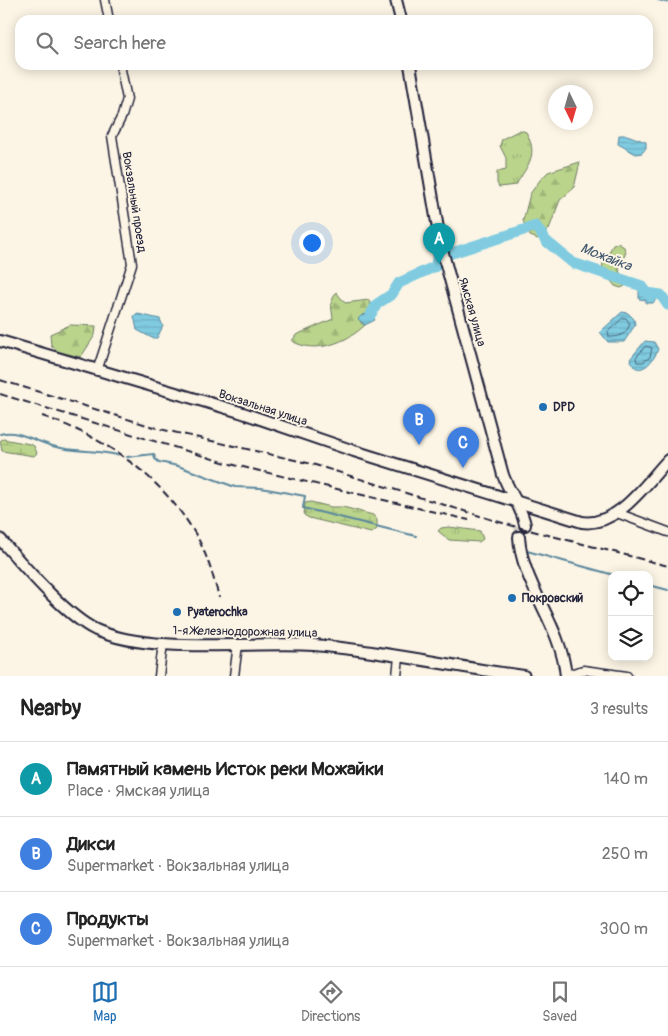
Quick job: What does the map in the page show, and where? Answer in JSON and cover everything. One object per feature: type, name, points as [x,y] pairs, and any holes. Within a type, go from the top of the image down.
[{"type":"main road","points":[[396,0],[400,15]]},
{"type":"main road","name":"Ямская улица","points":[[411,70],[442,246],[503,475],[516,503],[522,522]]},
{"type":"main road","name":"Вокзальная улица","points":[[0,341],[240,412],[354,451],[474,487],[545,512],[587,523],[605,520],[617,513]]},
{"type":"main road","points":[[617,513],[668,460]]},
{"type":"main road","points":[[474,487],[498,489],[502,485],[503,475]]},
{"type":"main road","points":[[497,496],[511,508],[522,522],[532,515],[545,512]]},
{"type":"main road","points":[[521,537],[520,549],[523,562],[555,630],[563,656],[565,676]]},
{"type":"main road","name":"1-я Железнодорожная улица","points":[[0,540],[53,595],[90,626],[119,637],[163,643],[318,646],[524,676]]},
{"type":"street","points":[[104,0],[108,15]]},
{"type":"street","name":"Вокзальный проезд","points":[[97,371],[132,264],[112,136],[122,116],[127,99],[121,70]]},
{"type":"street","points":[[617,513],[668,532]]},
{"type":"street","points":[[159,676],[163,643]]},
{"type":"street","points":[[234,676],[238,644]]},
{"type":"street","points":[[397,676],[399,657]]},
{"type":"street","points":[[565,676],[583,670],[627,676]]},
{"type":"green space","points":[[520,130],[526,132],[530,140],[532,154],[530,160],[516,185],[499,187],[497,172],[506,170],[506,158],[500,146],[502,139]]},
{"type":"green space","points":[[580,162],[574,188],[560,200],[549,229],[538,239],[530,236],[523,221],[530,194],[548,172]]},
{"type":"green space","points":[[618,243],[624,247],[626,252],[619,270],[625,286],[621,288],[615,286],[602,270],[603,263],[613,245]]},
{"type":"green space","points":[[336,292],[345,303],[369,300],[371,306],[368,314],[362,315],[361,323],[365,325],[350,337],[331,345],[311,347],[292,341],[296,335],[333,319],[331,303]]},
{"type":"green space","points":[[70,325],[96,326],[95,335],[81,357],[59,352],[51,345],[50,334]]},
{"type":"green space","points":[[3,439],[30,444],[34,446],[37,453],[34,456],[2,451],[0,441]]},
{"type":"green space","points":[[311,502],[331,507],[343,507],[373,515],[377,520],[377,529],[371,533],[309,518],[304,515],[305,503]]},
{"type":"green space","points":[[449,527],[480,531],[483,539],[479,542],[449,540],[438,531],[441,528]]},
{"type":"water","points":[[619,135],[627,135],[646,142],[646,148],[642,153],[636,154],[618,144]]},
{"type":"water","points":[[642,286],[656,292],[657,298],[653,303],[646,303],[646,300],[639,299],[639,288]]},
{"type":"water","points":[[622,312],[628,313],[634,319],[635,325],[624,342],[608,342],[600,332]]},
{"type":"water","points":[[138,314],[160,319],[163,326],[157,338],[152,338],[137,330],[134,316]]},
{"type":"water","points":[[371,314],[375,320],[365,325],[358,319],[362,315]]},
{"type":"water","points":[[645,341],[654,342],[658,349],[653,359],[645,367],[637,368],[630,359]]},
{"type":"waterway","points":[[658,0],[668,2]]},
{"type":"waterway","name":"Можайка","points":[[452,253],[536,226],[546,241],[573,263],[642,286],[647,293],[661,295],[668,305]]},
{"type":"waterway","name":"Можайка","points":[[371,314],[377,304],[392,294],[399,283],[436,266],[437,258],[439,257]]},
{"type":"waterway","points":[[0,434],[16,433],[60,448],[117,455]]},
{"type":"waterway","points":[[127,457],[154,454],[155,459],[159,462],[178,466],[235,487],[261,488],[305,496],[303,508],[416,536]]},
{"type":"waterway","points":[[527,551],[608,573]]},
{"type":"waterway","points":[[653,586],[668,590]]},
{"type":"tunnel","points":[[519,537],[520,524]]},
{"type":"railway","points":[[0,380],[160,429],[312,464],[506,524],[668,566]]},
{"type":"railway","points":[[0,394],[226,463],[469,520]]},
{"type":"railway","points":[[42,416],[88,435],[130,462],[149,477],[182,514],[196,535],[209,565],[219,597]]},
{"type":"place","name":"Памятный камень Исток реки Можайки","points":[[439,264]]},
{"type":"place","name":"DPD","points":[[543,407]]},
{"type":"place","name":"Дикси","points":[[419,445]]},
{"type":"place","name":"Продукты","points":[[463,468]]},
{"type":"place","name":"Покровский","points":[[512,598]]},
{"type":"place","name":"Pyaterochka","points":[[177,612]]}]
